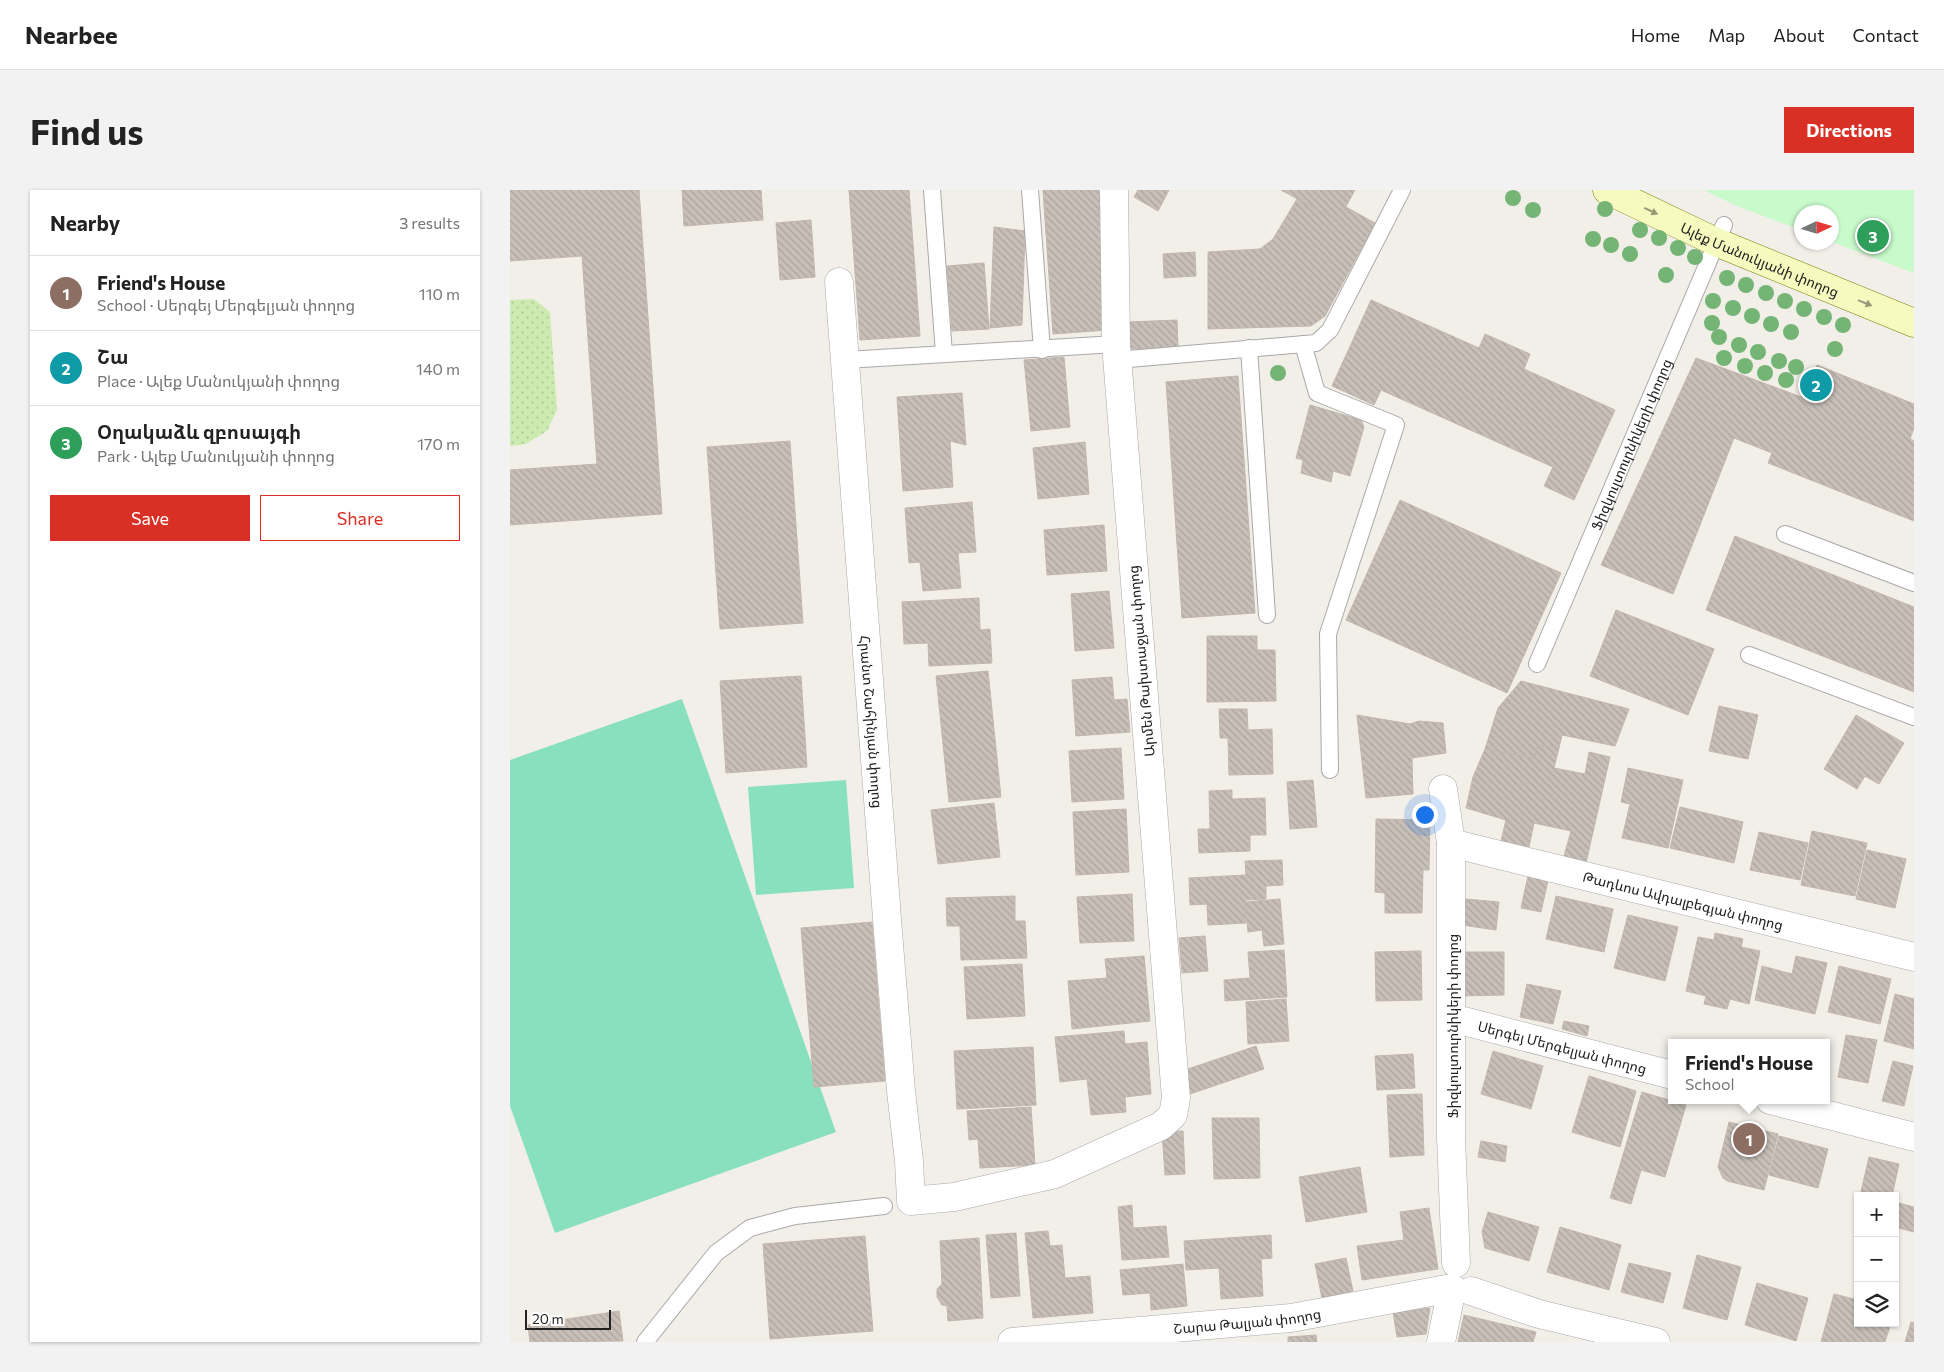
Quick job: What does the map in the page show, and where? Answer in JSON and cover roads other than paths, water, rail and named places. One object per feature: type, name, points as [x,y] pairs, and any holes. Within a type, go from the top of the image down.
[{"type":"street","name":"Արմեն Թախտաջյան փողոց","points":[[1114,190],[1116,352],[1176,1098],[1173,1115],[1161,1126]]},
{"type":"street","name":"Ալեք Մանուկյանի փողոց","points":[[1608,190],[1720,233],[1914,303]]},
{"type":"street","name":"Ալեք Մանուկյանի փողոց","points":[[1649,190],[1720,233],[1914,323]]},
{"type":"street","name":"Հրանտ Շահինյան փողոց","points":[[839,282],[888,932],[911,1201],[954,1197],[1055,1174],[1161,1126]]},
{"type":"street","name":"Ֆիզկուլտուրնիկերի փողոց","points":[[1441,1342],[1459,1281],[1451,1137],[1451,843],[1443,789]]},
{"type":"street","name":"Թադևոս Ավդալբեգյան փողոց","points":[[1451,843],[1914,957]]},
{"type":"street","name":"Սերգեյ Մերգելյան փողոց","points":[[1452,1018],[1668,1074]]},
{"type":"street","points":[[1786,1104],[1914,1137]]},
{"type":"street","name":"Շարա Թալյան փողոց","points":[[1012,1342],[1292,1318],[1459,1281],[1539,1314],[1656,1342]]},
{"type":"lane","points":[[932,190],[944,354]]},
{"type":"lane","points":[[1030,190],[1042,350]]},
{"type":"lane","points":[[845,360],[1042,350],[1116,352],[1249,348],[1316,343],[1330,330],[1402,190]]},
{"type":"lane","name":"Ֆիզկուլտուրնիկերի փողոց","points":[[1537,664],[1720,233]]},
{"type":"lane","points":[[1303,344],[1317,393],[1396,425],[1328,634],[1330,770]]},
{"type":"lane","points":[[1249,348],[1267,615]]},
{"type":"lane","points":[[1785,534],[1914,583]]},
{"type":"lane","points":[[1749,655],[1914,717]]},
{"type":"lane","points":[[645,1342],[716,1253],[750,1228],[795,1216],[884,1206]]},
{"type":"place","name":"Օղակաձև զբոսայգի","points":[[1873,236]]},
{"type":"place","name":"Շա","points":[[1816,385]]},
{"type":"place","name":"Friend's House","points":[[1749,1139]]}]
